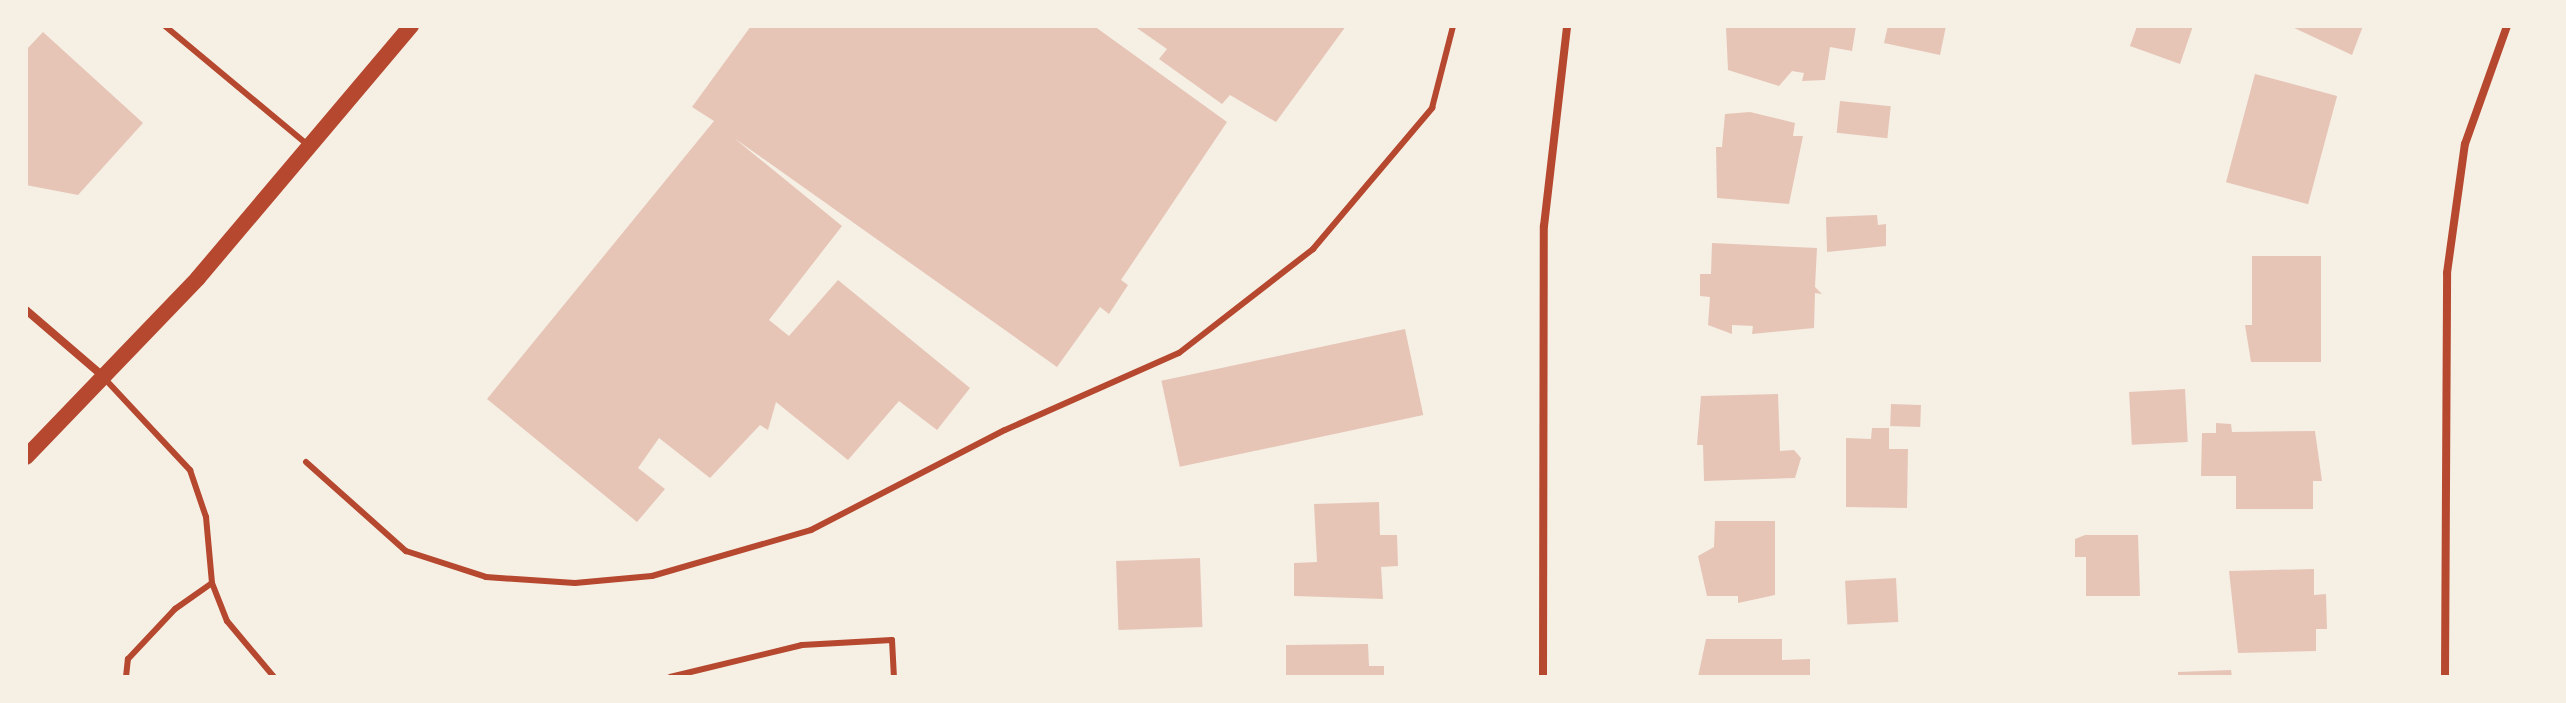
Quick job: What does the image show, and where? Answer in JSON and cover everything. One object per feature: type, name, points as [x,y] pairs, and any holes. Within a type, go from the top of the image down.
[{"type":"main road","points":[[26,457],[105,379],[310,147],[411,26]]},
{"type":"street","points":[[1543,677],[1544,226],[1567,26]]},
{"type":"street","points":[[2445,677],[2447,273],[2465,144],[2507,26]]},
{"type":"street","points":[[26,310],[105,379]]},
{"type":"lane","points":[[165,26],[310,147]]},
{"type":"lane","points":[[306,462],[406,551],[486,577],[575,583],[652,576],[811,530],[1005,430],[1179,353],[1313,249],[1432,108],[1453,26]]},
{"type":"lane","points":[[105,379],[190,470],[206,517],[212,583],[227,621],[274,677]]},
{"type":"lane","points":[[126,677],[128,659],[175,609],[212,583]]},
{"type":"lane","points":[[670,677],[802,645],[892,640],[894,677]]},
{"type":"building","points":[[751,26],[1094,26],[1227,122],[1121,280],[1128,285],[1109,314],[1100,307],[1057,367],[734,138],[842,226],[769,320],[789,336],[838,280],[970,388],[937,430],[899,401],[848,460],[776,402],[768,430],[760,425],[710,478],[659,438],[638,468],[665,489],[637,522],[487,399],[714,121],[692,107]]},
{"type":"building","points":[[1134,26],[1346,26],[1276,122],[1230,95],[1222,104],[1159,59],[1167,49]]},
{"type":"building","points":[[1856,26],[1852,51],[1830,47],[1825,80],[1802,81],[1804,73],[1792,71],[1779,86],[1728,70],[1726,27]]},
{"type":"building","points":[[1888,26],[1946,26],[1940,55],[1884,43]]},
{"type":"building","points":[[2137,26],[2193,26],[2180,64],[2130,46]]},
{"type":"building","points":[[2290,26],[2363,26],[2352,55]]},
{"type":"building","points":[[43,32],[143,123],[78,195],[26,185],[26,50]]},
{"type":"building","points":[[2255,74],[2337,96],[2308,204],[2226,182]]},
{"type":"building","points":[[1840,101],[1891,106],[1887,138],[1837,133]]},
{"type":"building","points":[[1750,112],[1795,123],[1793,136],[1803,136],[1789,204],[1717,198],[1716,147],[1722,147],[1725,114]]},
{"type":"building","points":[[1877,215],[1878,225],[1886,224],[1886,246],[1827,252],[1826,217]]},
{"type":"building","points":[[1712,243],[1817,248],[1815,287],[1822,294],[1815,293],[1814,328],[1752,334],[1753,326],[1732,325],[1732,334],[1708,325],[1710,297],[1700,296],[1700,274],[1711,274]]},
{"type":"building","points":[[2252,256],[2321,256],[2321,362],[2251,362],[2245,325],[2252,325]]},
{"type":"building","points":[[1405,329],[1423,415],[1180,467],[1161,381]]},
{"type":"building","points":[[2185,389],[2188,442],[2132,445],[2129,392]]},
{"type":"building","points":[[1778,394],[1780,451],[1794,450],[1801,458],[1795,478],[1704,481],[1703,445],[1697,445],[1701,396]]},
{"type":"building","points":[[1891,404],[1921,405],[1920,427],[1890,426]]},
{"type":"building","points":[[2216,423],[2231,424],[2232,432],[2315,431],[2322,481],[2313,481],[2313,509],[2236,509],[2236,476],[2201,476],[2202,433],[2216,433]]},
{"type":"building","points":[[1872,428],[1889,428],[1889,449],[1908,449],[1907,508],[1846,507],[1846,438],[1871,439]]},
{"type":"building","points":[[1379,502],[1380,535],[1397,535],[1398,566],[1381,567],[1383,599],[1294,596],[1294,563],[1317,562],[1314,504]]},
{"type":"building","points":[[1715,521],[1775,521],[1775,595],[1738,603],[1738,596],[1707,596],[1698,556],[1714,547]]},
{"type":"building","points":[[2085,535],[2138,535],[2140,596],[2086,596],[2086,557],[2075,557],[2075,539]]},
{"type":"building","points":[[1200,558],[1202,627],[1118,630],[1116,561]]},
{"type":"building","points":[[2314,569],[2314,595],[2326,594],[2327,629],[2316,629],[2316,651],[2238,653],[2229,571]]},
{"type":"building","points":[[1896,578],[1898,622],[1847,625],[1845,581]]},
{"type":"building","points":[[1706,639],[1782,639],[1782,660],[1810,659],[1810,677],[1698,677]]},
{"type":"building","points":[[1368,644],[1369,666],[1384,666],[1384,677],[1286,677],[1286,645]]},
{"type":"building","points":[[2231,670],[2232,677],[2178,677],[2178,672]]}]
